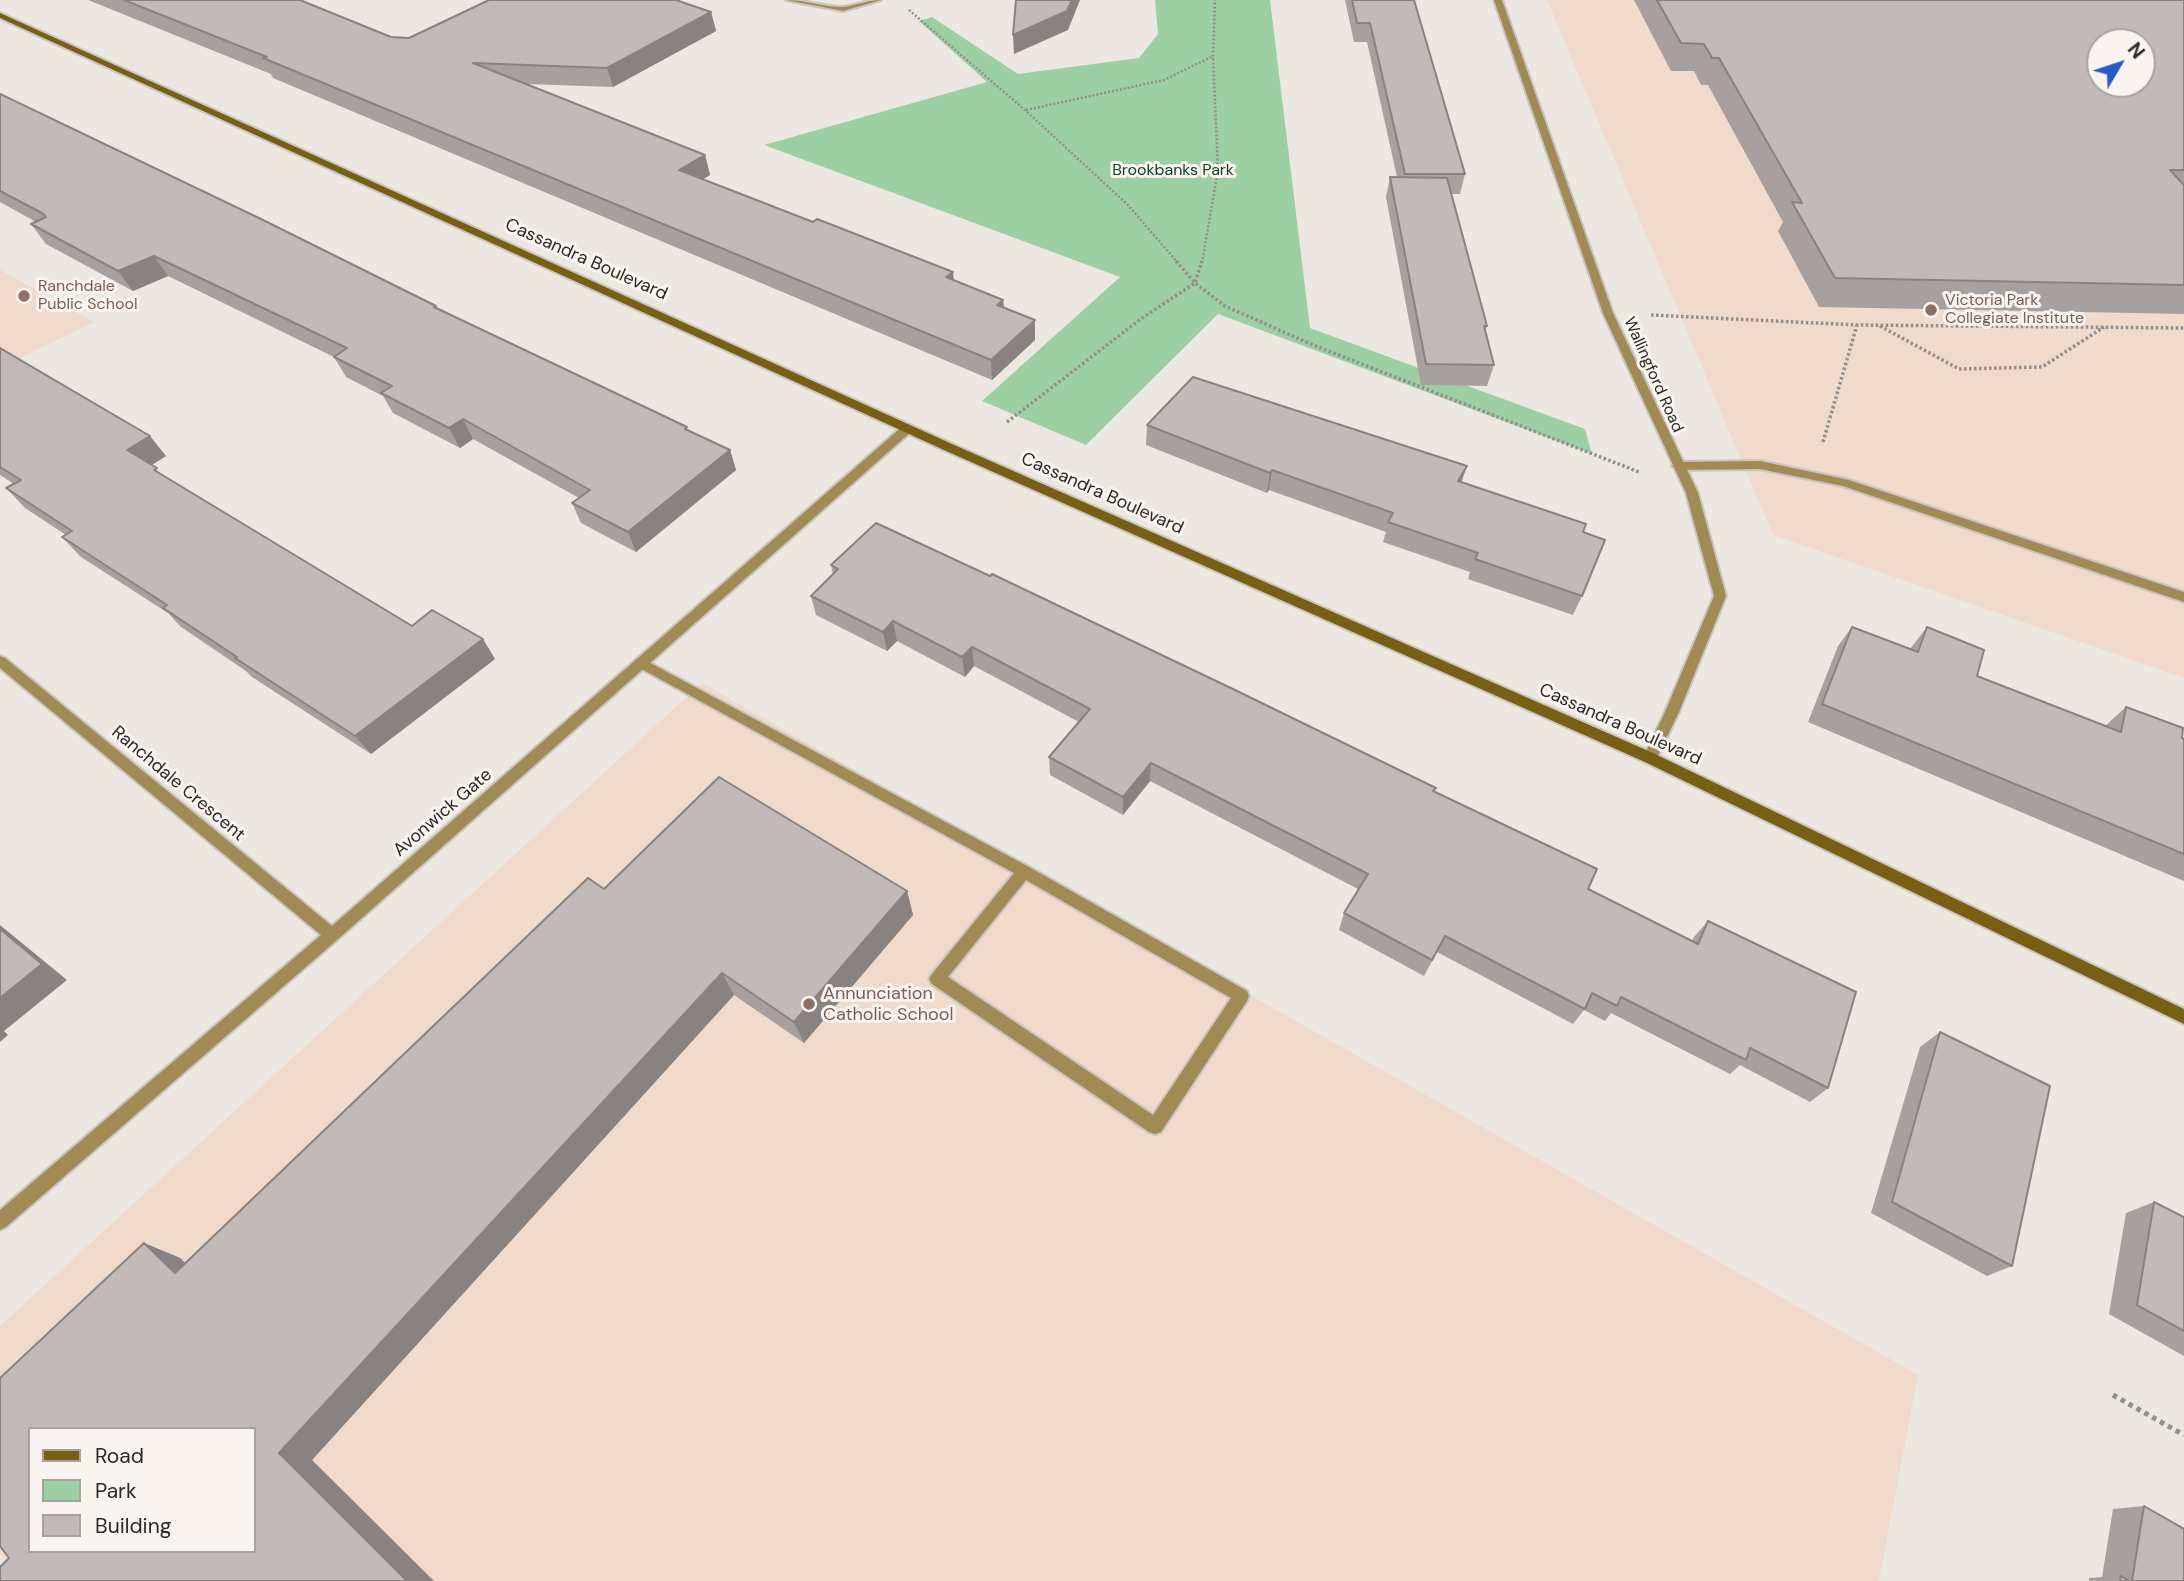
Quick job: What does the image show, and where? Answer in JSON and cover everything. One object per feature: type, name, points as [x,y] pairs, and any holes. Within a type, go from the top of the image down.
[{"type":"street","points":[[790,0],[843,9],[877,0]]},
{"type":"street","name":"Wallingford Road","points":[[1499,0],[1608,313],[1692,493],[1720,596],[1650,758]]},
{"type":"street","name":"Cassandra Boulevard","points":[[0,15],[908,428],[1650,758],[2184,1017]]},
{"type":"street","name":"Avonwick Gate","points":[[0,1221],[332,935],[908,428]]},
{"type":"street","points":[[1678,466],[1760,465],[1845,483],[2184,597]]},
{"type":"street","name":"Ranchdale Crescent","points":[[0,662],[332,935]]},
{"type":"street","points":[[642,664],[1024,871],[1241,996],[1155,1126],[937,979],[1024,871]]},
{"type":"path","points":[[1007,422],[1142,318],[1195,283],[1202,264],[1218,170],[1213,56],[1216,0]]},
{"type":"path","points":[[908,9],[1025,110],[1127,204],[1195,283],[1225,306],[1313,345],[1692,493]]},
{"type":"path","points":[[1025,110],[1164,80],[1213,56]]},
{"type":"path","points":[[1608,313],[1878,326],[2184,328]]},
{"type":"path","points":[[1813,476],[1857,325]]},
{"type":"path","points":[[1878,326],[1959,369],[2042,368],[2105,327]]},
{"type":"path","points":[[2113,1395],[2184,1435]]},
{"type":"shaded area","name":"Victoria Park Collegiate Institute","points":[[1547,0],[2184,0],[2184,678],[1773,535]]},
{"type":"shaded area","name":"Ranchdale Public School","points":[[0,270],[94,322],[0,368]]},
{"type":"shaded area","name":"Annunciation Catholic School","points":[[702,683],[1918,1375],[1879,1581],[21,1581],[0,1555],[0,1326]]},
{"type":"green space","name":"Brookbanks Park","points":[[1155,0],[1270,0],[1310,328],[1585,429],[1592,454],[1218,314],[1086,445],[982,401],[1120,277],[764,145],[987,82],[919,21],[932,17],[1018,74],[1139,58],[1158,34]]},
{"type":"building","points":[[124,0],[300,0],[391,37],[409,38],[489,0],[676,0],[711,12],[607,68],[473,63],[705,155],[679,170],[813,222],[817,219],[953,272],[946,277],[1003,300],[997,305],[1035,320],[991,360],[263,58],[267,57]]},
{"type":"building","points":[[1016,0],[1072,0],[1067,11],[1013,35]]},
{"type":"building","points":[[1352,0],[1414,0],[1465,174],[1405,174],[1370,23],[1357,23]]},
{"type":"building","points":[[1657,0],[2184,0],[2184,170],[2170,170],[2184,185],[2184,285],[1835,278],[1792,202],[1802,203],[1719,58],[1712,58],[1704,44],[1681,43]]},
{"type":"building","points":[[0,94],[730,450],[628,532],[572,503],[590,490],[463,419],[449,428],[381,393],[392,386],[334,357],[347,348],[154,256],[118,271],[31,224],[46,217],[0,191]]},
{"type":"building","points":[[1390,177],[1447,178],[1487,326],[1484,326],[1494,365],[1426,364]]},
{"type":"building","points":[[0,348],[150,436],[127,450],[157,468],[154,470],[412,626],[432,610],[483,639],[355,736],[235,658],[237,657],[163,608],[167,605],[62,537],[72,531],[6,488],[21,480],[0,467]]},
{"type":"building","points":[[1193,377],[1467,466],[1458,481],[1586,524],[1583,532],[1605,540],[1582,596],[1475,559],[1478,553],[1388,522],[1393,513],[1272,470],[1270,473],[1147,425]]},
{"type":"building","points":[[876,523],[990,576],[992,574],[1235,690],[1436,788],[1433,791],[1597,869],[1588,889],[1698,944],[1708,921],[1856,992],[1828,1088],[1750,1048],[1746,1060],[1621,997],[1617,1006],[1592,993],[1585,1009],[1445,936],[1432,960],[1344,913],[1368,874],[1151,763],[1123,797],[1049,757],[1090,709],[972,647],[962,657],[893,621],[883,632],[811,596],[838,569],[831,565]]},
{"type":"building","points":[[1852,627],[1918,652],[1927,627],[1984,650],[1977,676],[2121,732],[2126,707],[2183,728],[2184,854],[1822,704]]},
{"type":"building","points":[[719,777],[907,891],[794,1022],[722,973],[279,1453],[407,1581],[0,1581],[0,1567],[9,1558],[0,1546],[0,1378],[144,1243],[175,1273],[588,878],[604,889]]},
{"type":"building","points":[[0,929],[42,964],[0,998]]},
{"type":"building","points":[[1940,1032],[2050,1086],[2012,1266],[1892,1202]]},
{"type":"building","points":[[2154,1202],[2184,1217],[2184,1331],[2137,1305]]},
{"type":"building","points":[[2144,1506],[2184,1529],[2184,1581],[2132,1581]]},
{"type":"place","name":"Ranchdale Public School","points":[[24,296]]},
{"type":"place","name":"Victoria Park Collegiate Institute","points":[[1931,310]]},
{"type":"place","name":"Annunciation Catholic School","points":[[809,1004]]}]
